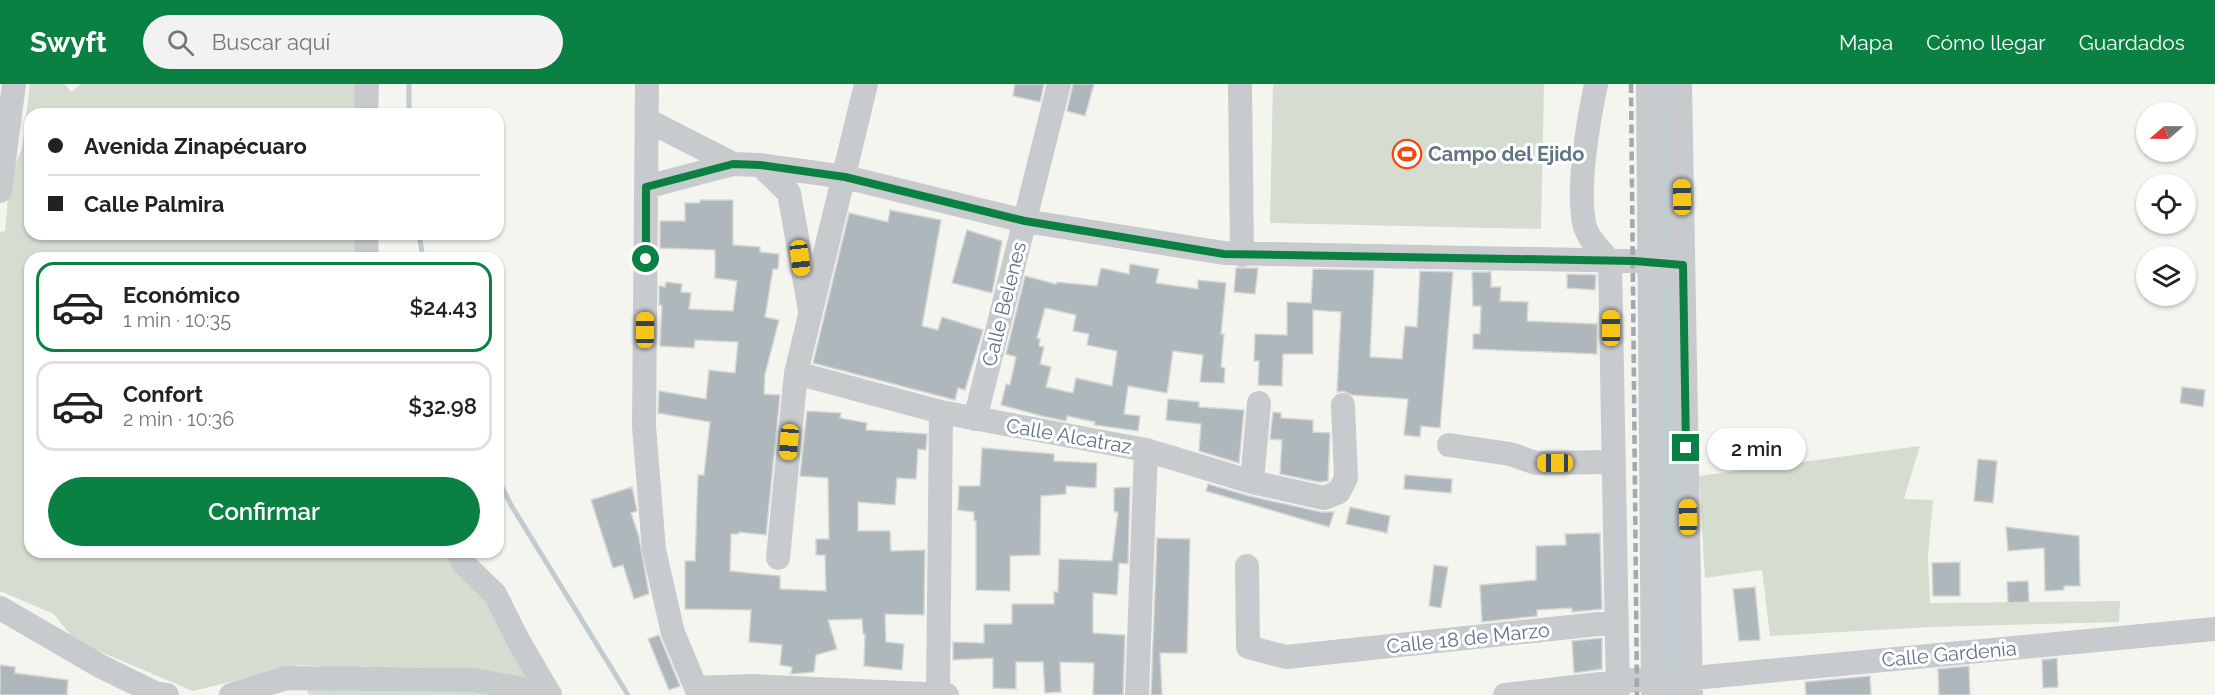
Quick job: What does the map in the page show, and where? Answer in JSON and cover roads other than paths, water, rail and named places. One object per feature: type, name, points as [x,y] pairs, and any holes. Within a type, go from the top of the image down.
[{"type":"street","points":[[0,191],[14,84]]},
{"type":"street","points":[[366,108],[367,84]]},
{"type":"street","points":[[647,84],[644,426],[654,550],[673,633],[698,692],[757,690],[947,695]]},
{"type":"street","points":[[778,558],[796,373],[812,316],[866,84]]},
{"type":"street","name":"Calle Belenes","points":[[975,419],[1059,84]]},
{"type":"street","points":[[1240,84],[1242,255]]},
{"type":"street","points":[[1596,84],[1583,173],[1584,224],[1594,244],[1610,261],[1618,689]]},
{"type":"street","points":[[1648,84],[1653,261],[1655,684]]},
{"type":"street","points":[[1680,84],[1688,684]]},
{"type":"street","points":[[647,120],[733,164]]},
{"type":"street","points":[[646,187],[733,164],[760,165],[845,177],[1025,221],[1242,255],[1653,261],[1681,265]]},
{"type":"street","points":[[760,165],[789,193],[802,274],[812,316]]},
{"type":"street","name":"Calle Alcatraz","points":[[796,373],[941,412],[1146,450],[1252,482],[1324,498],[1339,492],[1346,478],[1343,405]]},
{"type":"street","points":[[1252,482],[1259,403]]},
{"type":"street","points":[[939,694],[941,412]]},
{"type":"street","points":[[1449,445],[1510,454],[1536,463],[1612,462]]},
{"type":"street","points":[[1137,695],[1146,450]]},
{"type":"street","points":[[461,558],[463,563],[495,594],[518,640],[550,694]]},
{"type":"street","name":"Calle 18 de Marzo","points":[[1247,566],[1248,647],[1286,657],[1617,622]]},
{"type":"street","points":[[0,608],[99,666],[155,693],[167,695]]},
{"type":"street","name":"Calle Gardenia","points":[[1505,695],[1618,689],[1655,684],[1688,684],[2215,629]]},
{"type":"street","points":[[231,695],[292,686],[474,680],[550,694]]},
{"type":"waterway","points":[[409,84],[409,108]]},
{"type":"waterway","points":[[1662,84],[1672,695]]},
{"type":"waterway","points":[[420,240],[422,252]]},
{"type":"waterway","points":[[504,491],[628,695]]},
{"type":"railway","points":[[1631,84],[1637,695]]},
{"type":"place","name":"Campo del Ejido","points":[[1407,154]]}]
